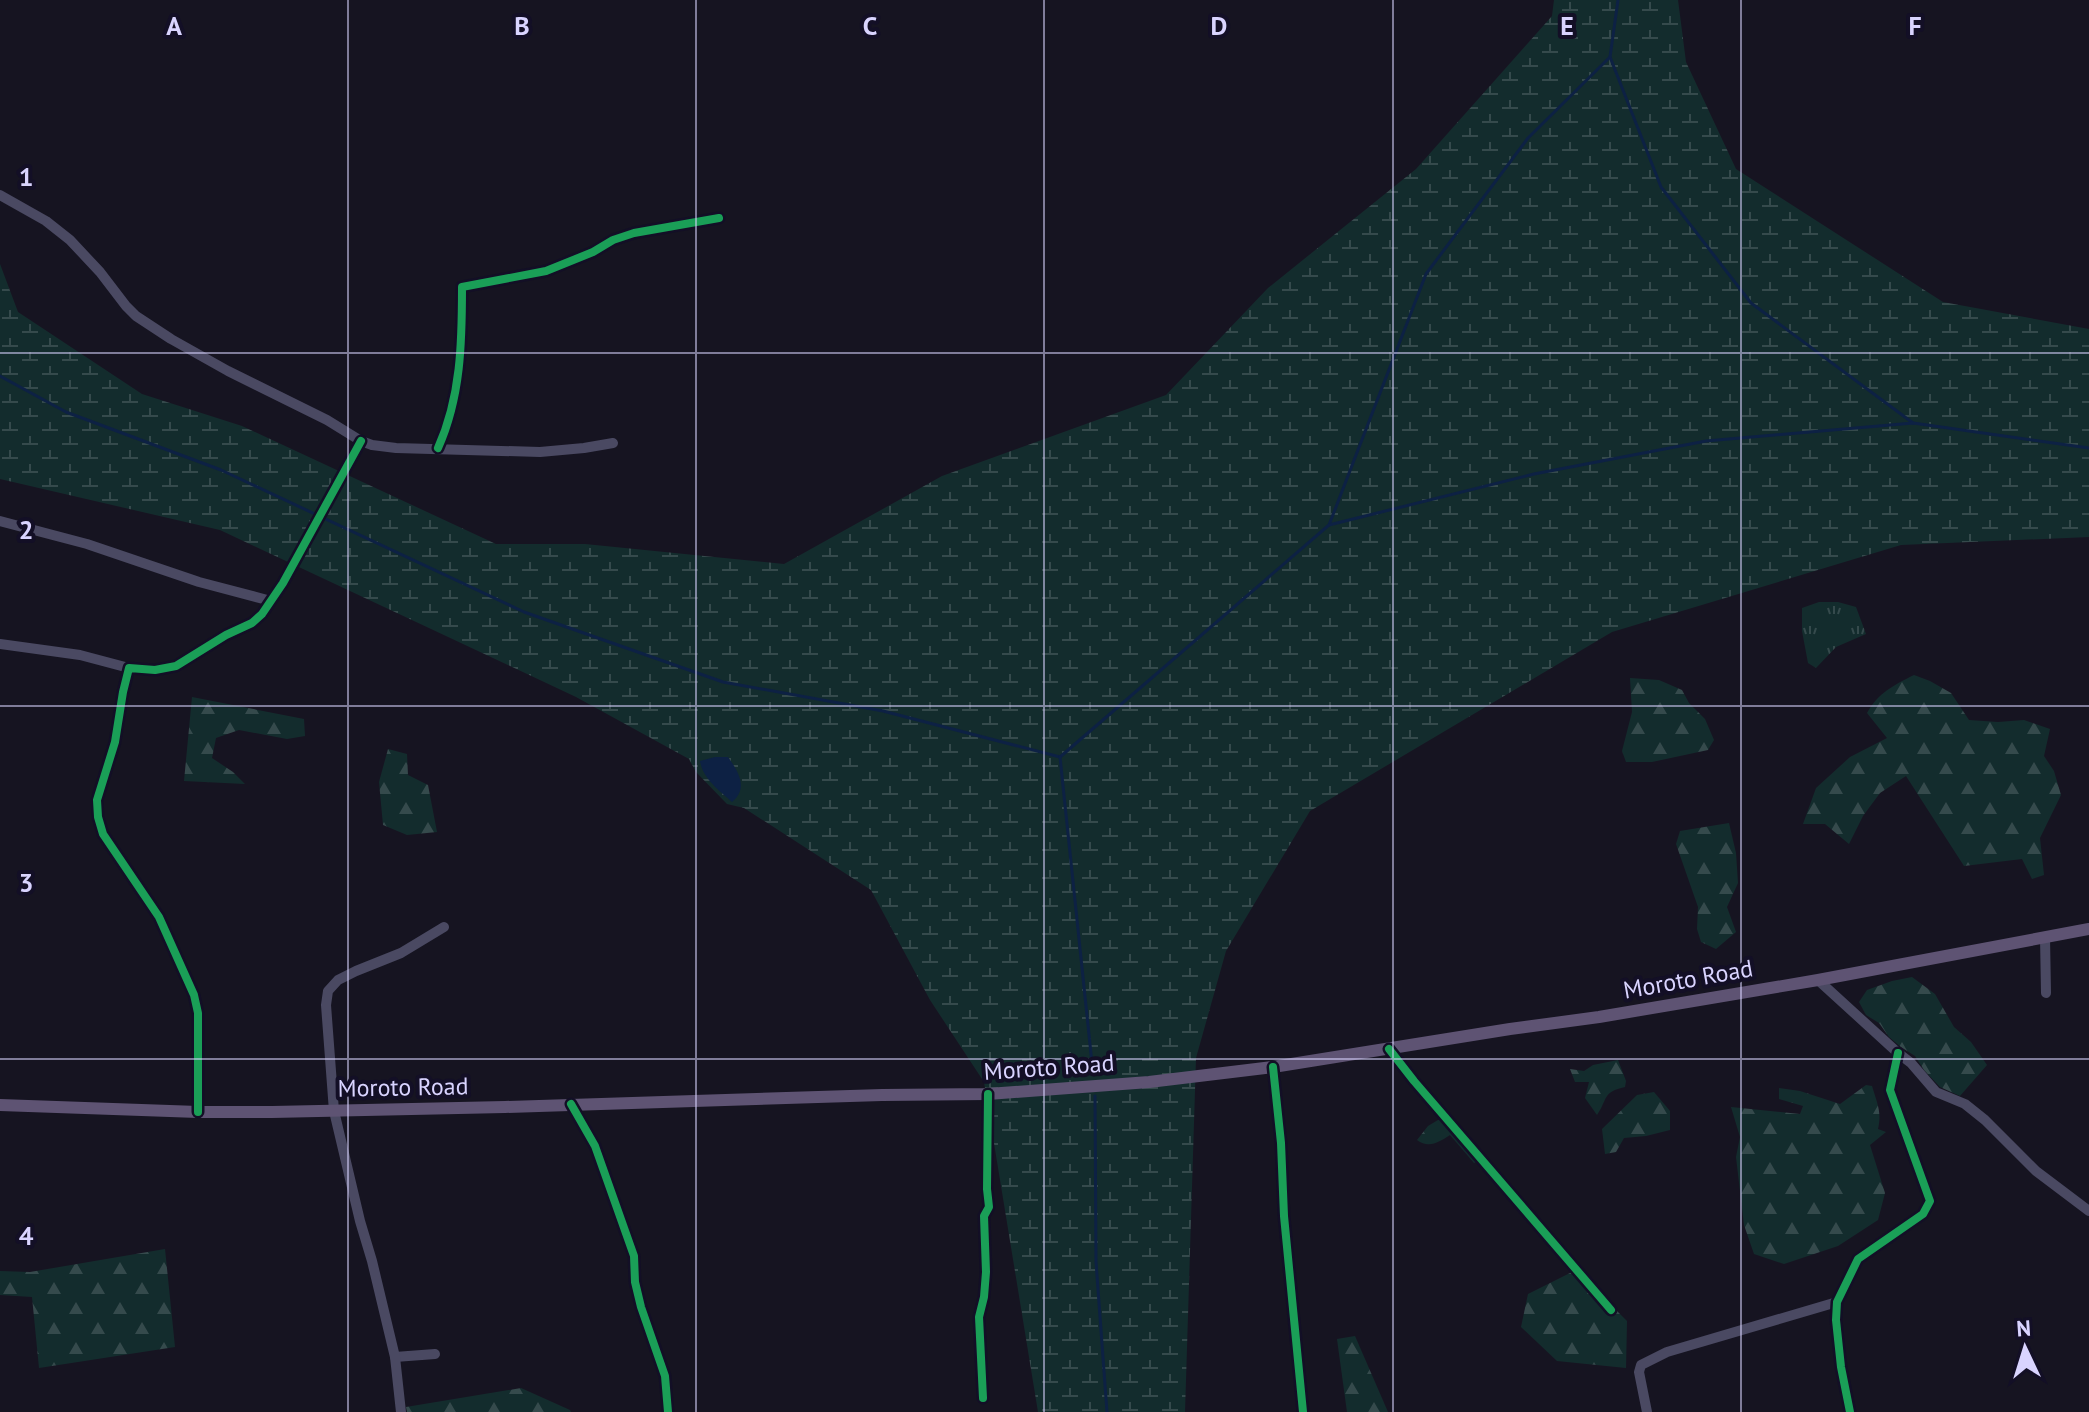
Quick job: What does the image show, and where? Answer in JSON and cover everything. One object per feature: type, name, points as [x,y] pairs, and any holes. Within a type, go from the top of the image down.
[{"type":"main road","name":"Moroto Road","points":[[0,1105],[198,1112],[334,1111],[988,1094],[1149,1082],[1273,1067],[1599,1017],[2089,929]]},
{"type":"street","points":[[0,195],[46,221],[70,240],[136,316],[228,371],[327,420],[361,441],[396,448],[472,452],[540,452],[613,443]]},
{"type":"street","points":[[438,448],[453,410],[462,341],[462,287],[546,271],[634,233],[719,218]]},
{"type":"street","points":[[0,644],[80,655],[129,668],[155,670],[176,666],[252,623],[262,614],[361,441]]},
{"type":"street","points":[[0,521],[87,544],[199,582],[271,601]]},
{"type":"street","points":[[129,668],[115,742],[97,800],[98,817],[103,834],[159,917],[194,995],[198,1013],[198,1112]]},
{"type":"street","points":[[401,1412],[395,1357],[334,1111],[326,1005],[331,985],[409,949],[444,927]]},
{"type":"street","points":[[2045,937],[2046,993]]},
{"type":"street","points":[[1818,980],[1911,1063],[1936,1092],[1965,1104],[2036,1171],[2089,1211]]},
{"type":"street","points":[[1389,1049],[1611,1310]]},
{"type":"street","points":[[1850,1412],[1841,1367],[1837,1302],[1858,1259],[1923,1214],[1930,1201],[1890,1090],[1898,1053]]},
{"type":"street","points":[[1273,1067],[1303,1412]]},
{"type":"street","points":[[983,1398],[979,1317],[986,1272],[984,1216],[989,1207],[988,1094]]},
{"type":"street","points":[[571,1104],[595,1146],[634,1256],[635,1282],[641,1307],[665,1376],[668,1412]]},
{"type":"street","points":[[1647,1412],[1639,1372],[1641,1365],[1667,1352],[1837,1302]]},
{"type":"street","points":[[395,1357],[435,1354]]},
{"type":"green space","points":[[1554,0],[1678,0],[1686,62],[1736,169],[1943,302],[2089,329],[2089,537],[1901,545],[1612,632],[1310,811],[1226,951],[1196,1058],[1185,1412],[1038,1412],[984,1082],[930,1000],[871,890],[744,808],[727,804],[696,772],[689,759],[576,697],[220,530],[0,479],[0,264],[18,312],[142,394],[242,426],[496,544],[585,544],[784,564],[942,476],[1166,395],[1268,288],[1416,169],[1552,16]]},
{"type":"green space","points":[[1819,602],[1838,602],[1856,607],[1866,634],[1836,647],[1816,668],[1808,663],[1802,631],[1802,608]]},
{"type":"green space","points":[[1914,675],[1951,693],[1969,720],[2024,720],[2050,729],[2044,756],[2054,771],[2061,795],[2040,838],[2044,875],[2032,879],[2022,859],[1964,866],[1906,776],[1880,793],[1863,816],[1849,844],[1825,824],[1803,824],[1816,788],[1850,757],[1887,738],[1867,713],[1881,695]]},
{"type":"green space","points":[[1630,678],[1659,680],[1682,690],[1689,703],[1705,719],[1714,740],[1708,750],[1652,762],[1626,762],[1622,751],[1632,712]]},
{"type":"green space","points":[[192,697],[304,719],[305,736],[287,739],[239,730],[216,738],[212,758],[245,784],[184,781]]},
{"type":"green space","points":[[388,749],[407,754],[408,775],[428,785],[437,832],[407,835],[383,825],[379,782]]},
{"type":"green space","points":[[1729,823],[1736,853],[1738,883],[1727,907],[1736,932],[1716,949],[1701,942],[1697,929],[1698,907],[1676,844],[1680,831]]},
{"type":"green space","points":[[1912,977],[1935,994],[1954,1027],[1971,1042],[1987,1065],[1960,1096],[1940,1087],[1915,1056],[1866,1015],[1859,1002],[1867,990]]},
{"type":"green space","points":[[1618,1060],[1626,1081],[1625,1087],[1606,1097],[1597,1115],[1585,1098],[1589,1082],[1575,1082],[1570,1069],[1584,1071],[1593,1065]]},
{"type":"green space","points":[[1866,1085],[1872,1086],[1877,1103],[1878,1129],[1886,1132],[1870,1145],[1885,1193],[1878,1220],[1838,1246],[1784,1264],[1754,1254],[1744,1225],[1736,1157],[1740,1137],[1731,1107],[1800,1114],[1803,1106],[1779,1099],[1779,1088],[1800,1091],[1840,1104]]},
{"type":"green space","points":[[1654,1092],[1670,1111],[1670,1130],[1624,1138],[1616,1152],[1605,1154],[1602,1129],[1637,1095]]},
{"type":"green space","points":[[1445,1120],[1481,1160],[1474,1163],[1450,1135],[1430,1144],[1417,1140],[1428,1126]]},
{"type":"green space","points":[[165,1249],[175,1347],[39,1368],[32,1297],[0,1295],[0,1271],[30,1272]]},
{"type":"green space","points":[[1576,1270],[1627,1321],[1626,1368],[1557,1361],[1521,1327],[1528,1294]]},
{"type":"green space","points":[[1355,1336],[1388,1412],[1347,1412],[1337,1339]]},
{"type":"green space","points":[[521,1388],[571,1412],[407,1412],[406,1407]]},
{"type":"water","points":[[728,757],[738,774],[740,791],[732,802],[704,773],[700,761]]},
{"type":"waterway","points":[[1329,525],[1426,274],[1528,138],[1610,57],[1618,0]]},
{"type":"waterway","points":[[1610,57],[1661,187],[1751,303],[1913,423]]},
{"type":"waterway","points":[[0,376],[66,412],[221,470],[524,612],[723,682],[883,711],[1060,757]]},
{"type":"waterway","points":[[1060,757],[1329,525],[1534,474],[1706,441],[1913,423],[2089,448]]},
{"type":"waterway","points":[[1060,757],[1093,1073]]},
{"type":"waterway","points":[[1095,1096],[1096,1262],[1107,1412]]},
{"type":"cycle path","points":[[438,448],[456,389],[462,287],[546,271],[634,233],[719,218]]},
{"type":"cycle path","points":[[198,1112],[198,1013],[194,995],[159,917],[103,834],[98,817],[97,800],[115,742],[123,692],[129,668],[155,670],[176,666],[252,623],[262,614],[283,583],[361,441]]},
{"type":"cycle path","points":[[1389,1049],[1611,1310]]},
{"type":"cycle path","points":[[1850,1412],[1841,1367],[1837,1302],[1858,1259],[1923,1214],[1930,1201],[1890,1090],[1898,1053]]},
{"type":"cycle path","points":[[1273,1067],[1303,1412]]},
{"type":"cycle path","points":[[983,1398],[979,1317],[986,1272],[984,1216],[989,1207],[988,1094]]},
{"type":"cycle path","points":[[571,1104],[595,1146],[634,1256],[635,1282],[641,1307],[665,1376],[668,1412]]}]
